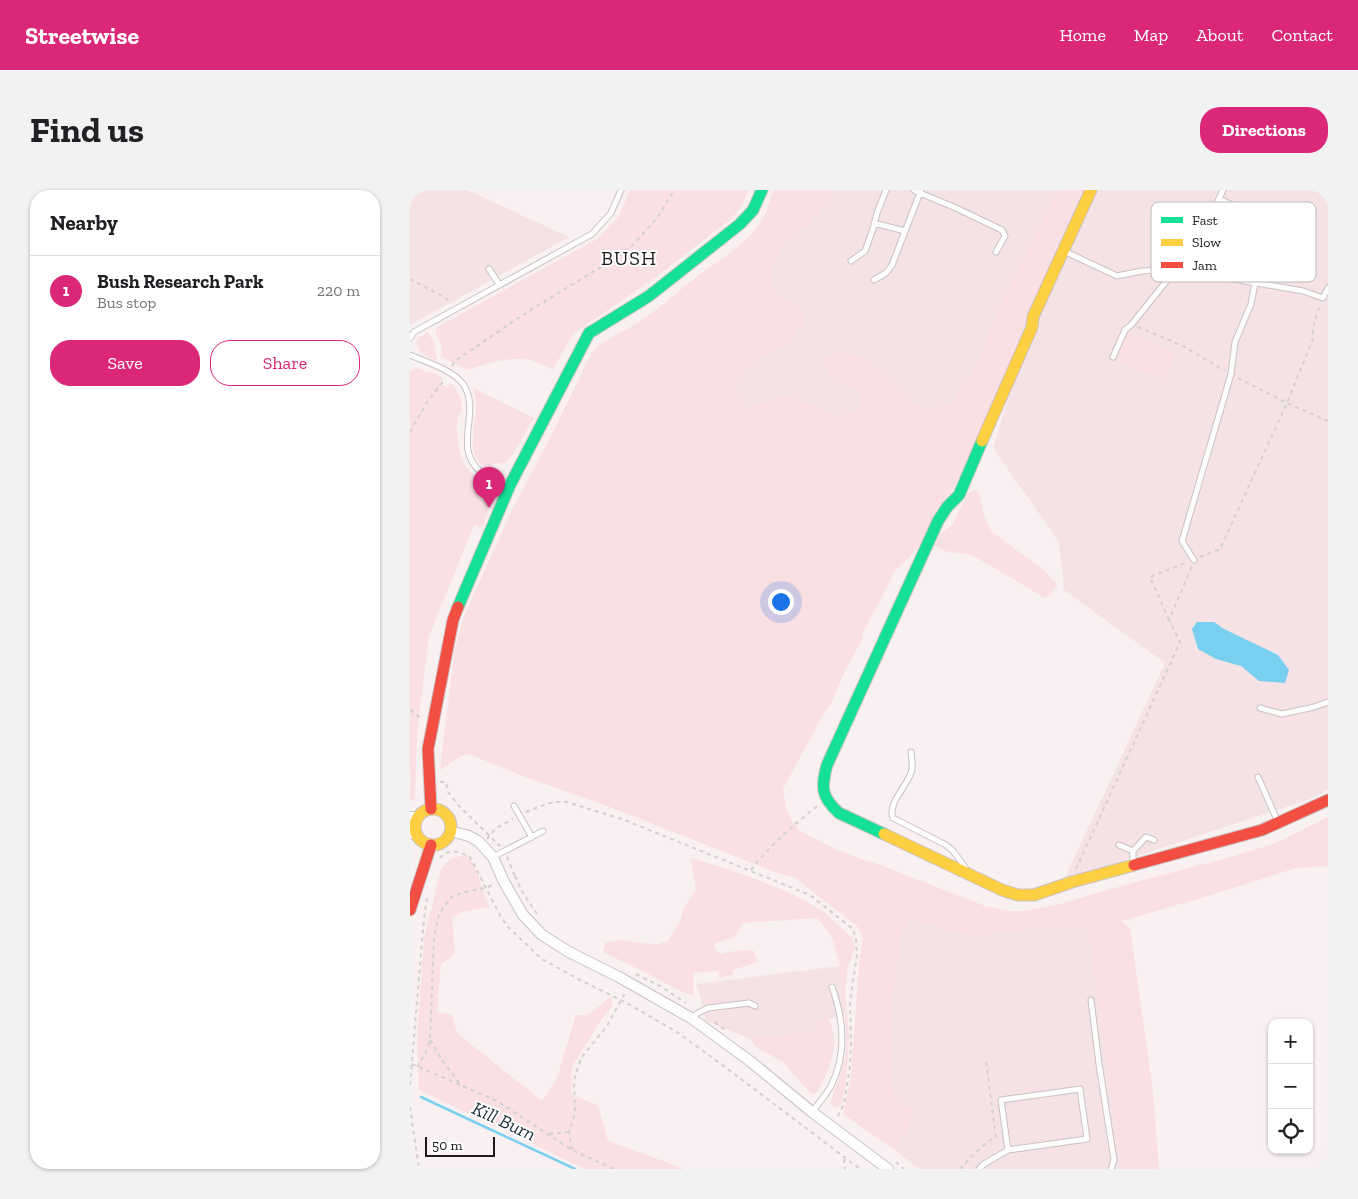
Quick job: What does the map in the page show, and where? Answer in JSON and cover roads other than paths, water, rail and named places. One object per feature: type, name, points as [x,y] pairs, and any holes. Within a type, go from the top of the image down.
[{"type":"street","points":[[431,809],[428,749],[453,620],[510,485],[589,333],[649,296],[740,224],[753,210],[762,190]]},
{"type":"street","points":[[1092,190],[1033,317],[1032,327],[959,494],[947,507],[938,522],[827,764],[823,781],[824,796],[831,807],[839,813],[1018,896],[1034,894],[1262,830],[1328,800]]},
{"type":"street","points":[[438,809],[449,818],[451,824],[448,837],[443,842],[437,844],[425,843],[413,834],[415,826],[414,817],[426,810],[438,809]]},
{"type":"street","points":[[450,831],[469,836],[478,841],[493,857],[503,880],[523,915],[542,935],[569,952],[633,978],[695,1015],[812,1112],[888,1169]]},
{"type":"street","points":[[410,910],[431,844]]},
{"type":"lane","points":[[410,338],[414,332],[592,234],[611,213],[621,190]]},
{"type":"lane","points":[[851,261],[865,251],[886,190]]},
{"type":"lane","points":[[1218,202],[1223,190]]},
{"type":"lane","points":[[874,280],[886,273],[892,264],[918,191],[1002,230],[1004,236],[996,252]]},
{"type":"lane","points":[[1219,199],[1226,202]]},
{"type":"lane","points":[[874,223],[905,231]]},
{"type":"lane","points":[[1064,252],[1117,276],[1151,271]]},
{"type":"lane","points":[[489,268],[499,284]]},
{"type":"lane","points":[[1113,357],[1125,330],[1166,282]]},
{"type":"lane","points":[[1194,560],[1182,541],[1231,374],[1235,342],[1251,304],[1255,282],[1303,291],[1323,298],[1328,288]]},
{"type":"lane","points":[[410,355],[449,372],[464,385],[470,404],[467,438],[470,459],[481,472],[510,485]]},
{"type":"lane","points":[[1260,708],[1282,714],[1328,702]]},
{"type":"lane","points":[[911,752],[912,770],[894,803],[892,813],[894,818],[946,845],[973,876]]},
{"type":"lane","points":[[1258,776],[1278,823]]},
{"type":"lane","points":[[514,806],[532,837]]},
{"type":"lane","points":[[493,857],[544,831]]},
{"type":"lane","points":[[1133,866],[1134,851],[1146,837],[1154,840]]},
{"type":"lane","points":[[1119,845],[1134,851]]},
{"type":"lane","points":[[812,1112],[830,1087],[841,1058],[843,1036],[838,1005],[832,987]]},
{"type":"lane","points":[[1091,1000],[1114,1160],[1111,1169]]},
{"type":"lane","points":[[695,1015],[708,1008],[726,1005],[749,1004],[755,1006]]},
{"type":"lane","points":[[979,1169],[1008,1150],[1087,1139],[1080,1090],[1001,1100],[1008,1150]]},
{"type":"water","points":[[1197,622],[1214,622],[1224,629],[1278,655],[1289,670],[1285,683],[1259,681],[1241,666],[1216,659],[1198,649],[1192,629]]},
{"type":"waterway","name":"Kill Burn","points":[[421,1097],[575,1169]]},
{"type":"place","name":"Bush Research Park","points":[[489,508]]},
{"type":"district","name":"BUSH","points":[[629,258]]}]
